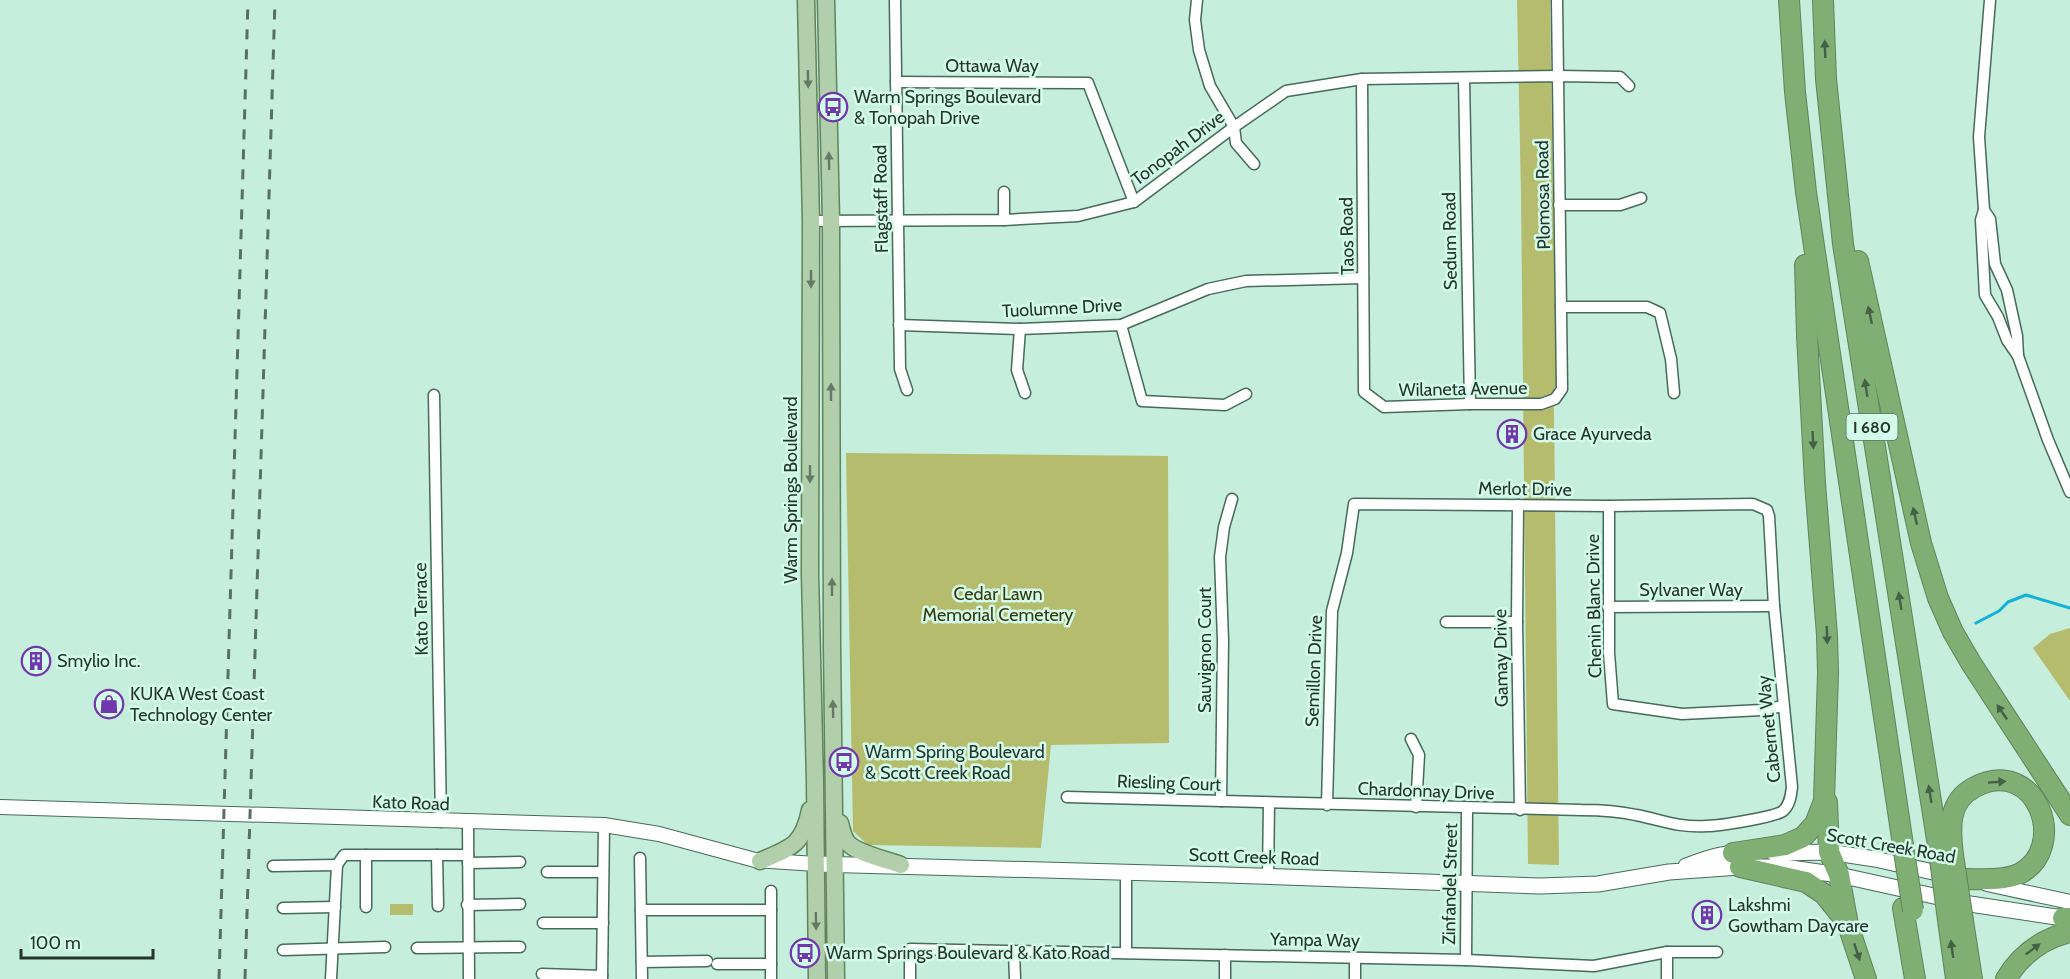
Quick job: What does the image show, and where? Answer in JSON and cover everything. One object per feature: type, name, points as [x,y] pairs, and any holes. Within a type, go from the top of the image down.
[{"type":"highway","name":"I 680","points":[[1779,0],[1782,86],[1793,176],[1918,971]]},
{"type":"highway","name":"I 680","points":[[1790,0],[1795,92],[1806,192],[1898,845]]},
{"type":"highway","name":"I 680","points":[[1823,0],[1826,79],[1843,244],[1946,854]]},
{"type":"highway","points":[[1826,79],[1854,242],[1931,580],[1953,632],[1966,655],[2070,814]]},
{"type":"highway","points":[[1805,256],[1815,483],[1827,634],[1826,767],[1829,852],[1839,875],[1848,925],[1866,979]]},
{"type":"highway","points":[[1736,860],[1785,845],[1803,837],[1810,830],[1822,809],[1826,767]]},
{"type":"highway","points":[[1964,879],[2009,878],[2027,870],[2040,858],[2047,842],[2048,821],[2045,810],[2032,792],[2013,782],[1992,781],[1973,788],[1960,799],[1952,814],[1946,854],[1956,920],[1972,979]]},
{"type":"highway","points":[[1736,860],[1816,887],[1832,903],[1848,925]]},
{"type":"highway","points":[[2006,979],[2020,960],[2069,918]]},
{"type":"highway","points":[[1956,920],[1956,979]]},
{"type":"main road","name":"Warm Springs Boulevard","points":[[806,0],[811,221],[810,574],[817,979]]},
{"type":"main road","points":[[814,0],[817,45],[827,65]]},
{"type":"main road","points":[[826,0],[831,220],[836,979]]},
{"type":"main road","points":[[760,861],[789,849],[797,843],[807,827],[815,782]]},
{"type":"main road","points":[[835,804],[843,836],[849,844],[861,851],[902,865]]},
{"type":"main road","name":"Scott Creek Road","points":[[816,864],[1540,886],[1599,884],[1763,854],[1829,852],[1875,859],[1964,879]]},
{"type":"main road","name":"Scott Creek Road","points":[[1736,860],[1839,875],[1970,904],[2069,918]]},
{"type":"street","name":"Flagstaff Road","points":[[895,0],[900,369],[907,390]]},
{"type":"street","points":[[1197,0],[1195,20],[1199,50],[1209,86],[1234,127],[1236,143],[1254,164]]},
{"type":"street","name":"Plomosa Road","points":[[1557,0],[1562,389]]},
{"type":"street","points":[[1990,0],[1979,137],[1984,210],[1981,220],[1985,295],[2007,340],[2018,356],[2048,440],[2070,492]]},
{"type":"street","name":"Tonopah Drive","points":[[811,221],[1004,220],[1078,216],[1134,202],[1286,90],[1362,79],[1558,76],[1620,77],[1629,86]]},
{"type":"street","name":"Sedum Road","points":[[1464,78],[1470,404]]},
{"type":"street","name":"Taos Road","points":[[1362,79],[1365,392]]},
{"type":"street","name":"Ottawa Way","points":[[896,82],[1088,83],[1134,202]]},
{"type":"street","points":[[1004,192],[1004,220]]},
{"type":"street","points":[[1559,205],[1620,205],[1641,198]]},
{"type":"street","points":[[1984,210],[1990,219],[1993,256],[1998,273],[2007,290],[2017,336],[2018,356]]},
{"type":"street","points":[[1983,276],[1989,270],[1998,273]]},
{"type":"street","name":"Tuolumne Drive","points":[[899,325],[1020,329],[1121,325],[1208,289],[1246,281],[1363,278]]},
{"type":"street","points":[[1996,314],[2003,315],[2010,305]]},
{"type":"street","points":[[1561,307],[1647,307],[1660,313],[1671,360],[1674,393]]},
{"type":"street","points":[[1121,325],[1142,401],[1226,405],[1246,394]]},
{"type":"street","points":[[1020,329],[1017,370],[1025,393]]},
{"type":"street","name":"Wilaneta Avenue","points":[[1365,392],[1384,407],[1541,404],[1555,399],[1562,389]]},
{"type":"street","name":"Kato Terrace","points":[[434,395],[441,822]]},
{"type":"street","name":"Sauvignon Court","points":[[1221,801],[1223,641],[1220,557],[1224,527],[1232,499]]},
{"type":"street","name":"Merlot Drive","points":[[1353,504],[1696,505]]},
{"type":"street","name":"Semillon Drive","points":[[1327,805],[1332,611],[1347,553],[1353,504]]},
{"type":"street","name":"Cabernet Way","points":[[1581,810],[1636,814],[1662,822],[1709,826],[1771,816],[1782,812],[1790,800],[1792,786],[1774,606],[1769,516],[1767,510],[1753,504],[1696,505]]},
{"type":"street","name":"Gamay Drive","points":[[1518,505],[1520,810]]},
{"type":"street","name":"Chenin Blanc Drive","points":[[1609,506],[1608,607],[1613,704],[1682,714],[1762,710],[1783,706]]},
{"type":"street","name":"Sylvaner Way","points":[[1608,607],[1774,606]]},
{"type":"street","points":[[1446,621],[1517,622]]},
{"type":"street","points":[[1411,739],[1419,755],[1416,807]]},
{"type":"street","name":"Riesling Court","points":[[1067,797],[1269,803]]},
{"type":"street","points":[[1268,876],[1269,803]]},
{"type":"street","name":"Chardonnay Drive","points":[[1269,803],[1581,810]]},
{"type":"street","name":"Kato Road","points":[[0,807],[441,822],[604,825],[646,831],[760,861],[816,864]]},
{"type":"street","name":"Zinfandel Street","points":[[1466,960],[1467,808]]},
{"type":"street","points":[[468,822],[469,979]]},
{"type":"street","points":[[542,974],[602,977],[604,825]]},
{"type":"street","points":[[332,979],[337,865],[344,855],[437,855],[520,862]]},
{"type":"street","points":[[366,855],[366,907]]},
{"type":"street","points":[[437,855],[438,906]]},
{"type":"street","points":[[640,858],[642,979]]},
{"type":"street","points":[[273,866],[337,865]]},
{"type":"street","points":[[546,872],[603,872]]},
{"type":"street","points":[[1126,872],[1126,953]]},
{"type":"street","name":"Scott Creek Road","points":[[1964,879],[2069,918]]},
{"type":"street","points":[[771,891],[771,979]]},
{"type":"street","points":[[467,905],[520,904]]},
{"type":"street","points":[[283,908],[334,907]]},
{"type":"street","points":[[641,910],[771,910]]},
{"type":"street","points":[[543,923],[603,923]]},
{"type":"street","points":[[417,948],[520,946]]},
{"type":"street","points":[[283,950],[385,947]]},
{"type":"street","name":"Yampa Way","points":[[910,979],[910,949],[1466,960],[1594,966],[1667,952],[1717,952]]},
{"type":"street","points":[[1014,951],[1015,979]]},
{"type":"street","points":[[1667,952],[1667,979]]},
{"type":"street","points":[[1225,955],[1225,979]]},
{"type":"street","points":[[1355,958],[1355,979]]},
{"type":"street","points":[[642,962],[771,964]]},
{"type":"green space","points":[[1517,0],[1550,0],[1556,385],[1554,412],[1559,865],[1528,864]]},
{"type":"green space","name":"Cedar Lawn Memorial Cemetery","points":[[846,453],[1168,456],[1169,743],[1051,745],[1041,848],[868,845],[853,831]]},
{"type":"green space","points":[[2070,628],[2070,701],[2033,648],[2050,634]]},
{"type":"green space","points":[[390,904],[413,904],[413,915],[390,915]]},
{"type":"waterway","points":[[1976,623],[1999,611],[2008,602],[2026,595],[2070,608]]},
{"type":"railway","points":[[219,979],[248,0]]},
{"type":"railway","points":[[245,979],[275,0]]},
{"type":"place","name":"Warm Springs Boulevard & Tonopah Drive","points":[[833,107]]},
{"type":"place","name":"Grace Ayurveda","points":[[1512,434]]},
{"type":"place","name":"Smylio Inc.","points":[[36,661]]},
{"type":"place","name":"KUKA West Coast Technology Center","points":[[109,704]]},
{"type":"place","name":"Warm Spring Boulevard & Scott Creek Road","points":[[844,762]]},
{"type":"place","name":"Lakshmi Gowtham Daycare","points":[[1707,915]]},
{"type":"place","name":"Warm Springs Boulevard & Kato Road","points":[[805,953]]}]
